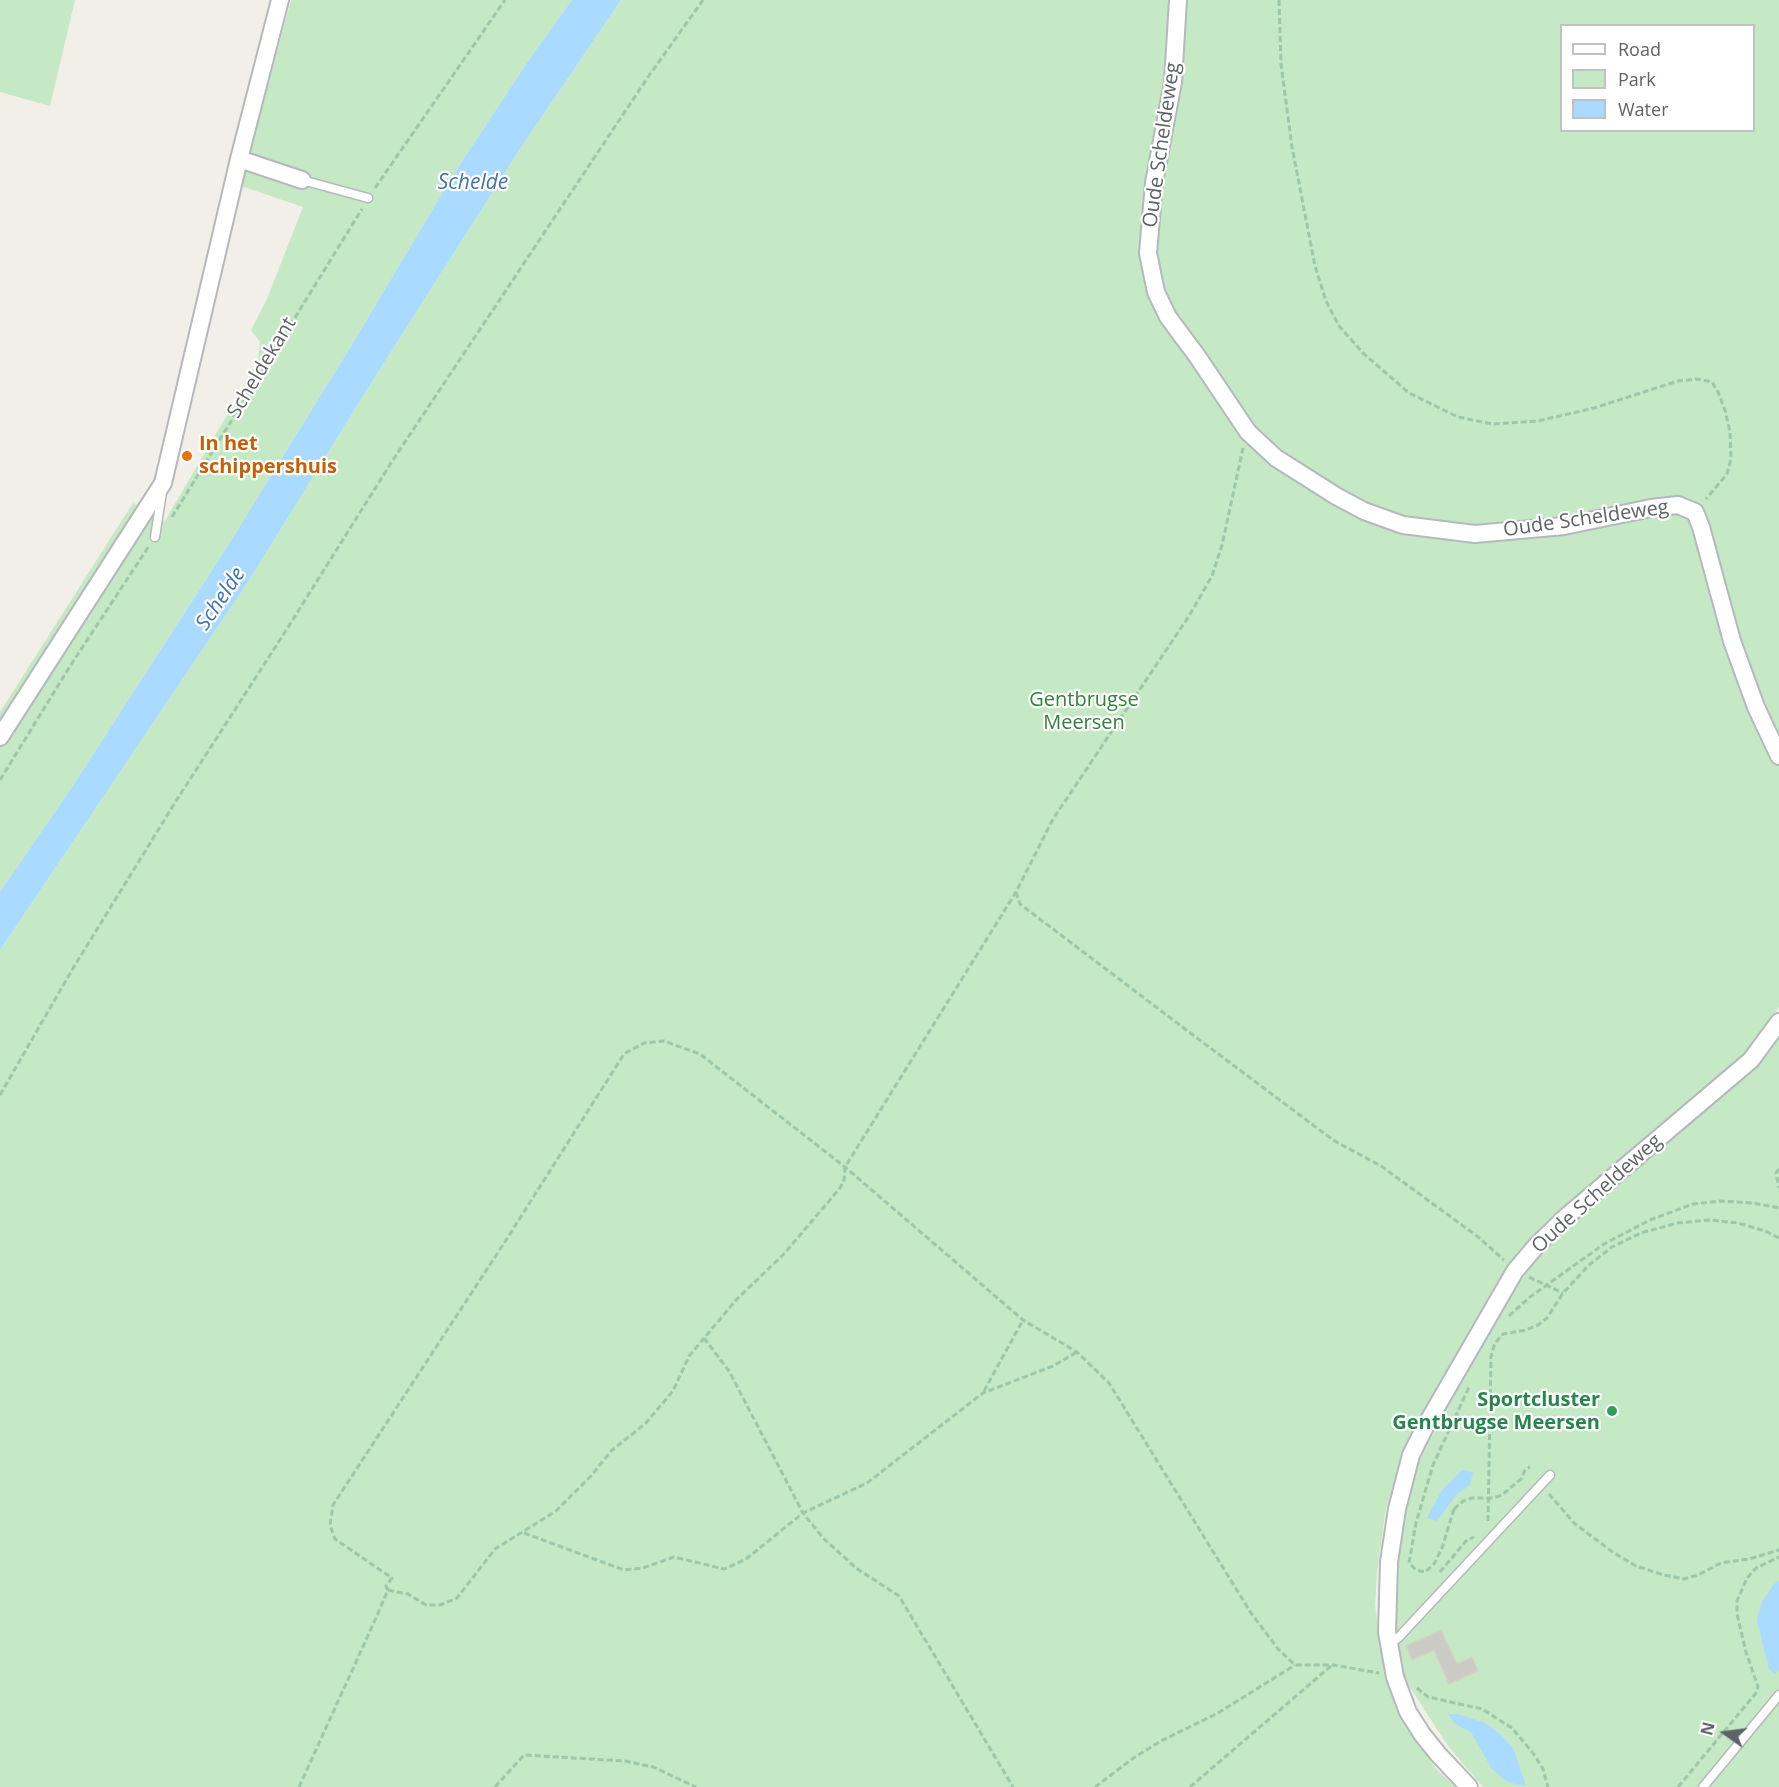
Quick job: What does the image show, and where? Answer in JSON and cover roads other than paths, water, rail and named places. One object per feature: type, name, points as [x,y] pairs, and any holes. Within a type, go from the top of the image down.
[{"type":"street","points":[[0,737],[163,483],[239,159],[280,0]]},
{"type":"street","name":"Oude Scheldeweg","points":[[1178,0],[1173,82],[1154,183],[1148,253],[1156,292],[1168,318],[1197,356],[1248,432],[1276,458],[1336,496],[1364,511],[1403,525],[1475,534],[1564,526],[1651,508],[1678,505],[1695,512],[1732,641],[1756,707],[1779,756]]},
{"type":"street","points":[[239,159],[302,180]]},
{"type":"street","name":"Oude Scheldeweg","points":[[1469,1787],[1422,1734],[1408,1712],[1395,1677],[1389,1644],[1387,1632],[1389,1562],[1397,1509],[1411,1455],[1515,1271],[1537,1245],[1567,1216],[1751,1060],[1779,1022]]},
{"type":"lane","points":[[302,180],[368,198]]},
{"type":"lane","points":[[155,537],[163,483]]},
{"type":"lane","points":[[1389,1644],[1398,1638],[1550,1475]]},
{"type":"lane","points":[[1703,1787],[1779,1695]]},
{"type":"water","name":"Schelde","points":[[572,0],[621,0],[518,152],[248,582],[0,950],[0,892],[72,787],[222,555],[455,172],[530,58]]},
{"type":"water","points":[[1462,1470],[1473,1472],[1470,1485],[1457,1494],[1437,1521],[1427,1518],[1442,1490]]},
{"type":"water","points":[[1779,1581],[1779,1669],[1775,1674],[1769,1669],[1757,1620],[1762,1602],[1774,1584]]},
{"type":"water","points":[[1448,1714],[1457,1714],[1485,1723],[1500,1734],[1513,1748],[1526,1785],[1506,1781],[1492,1769],[1471,1732],[1455,1724]]},
{"type":"place","name":"In het schippershuis","points":[[187,456]]},
{"type":"place","name":"Sportcluster Gentbrugse Meersen","points":[[1612,1411]]},
{"type":"park label","name":"Gentbrugse Meersen","points":[[1084,712]]}]
